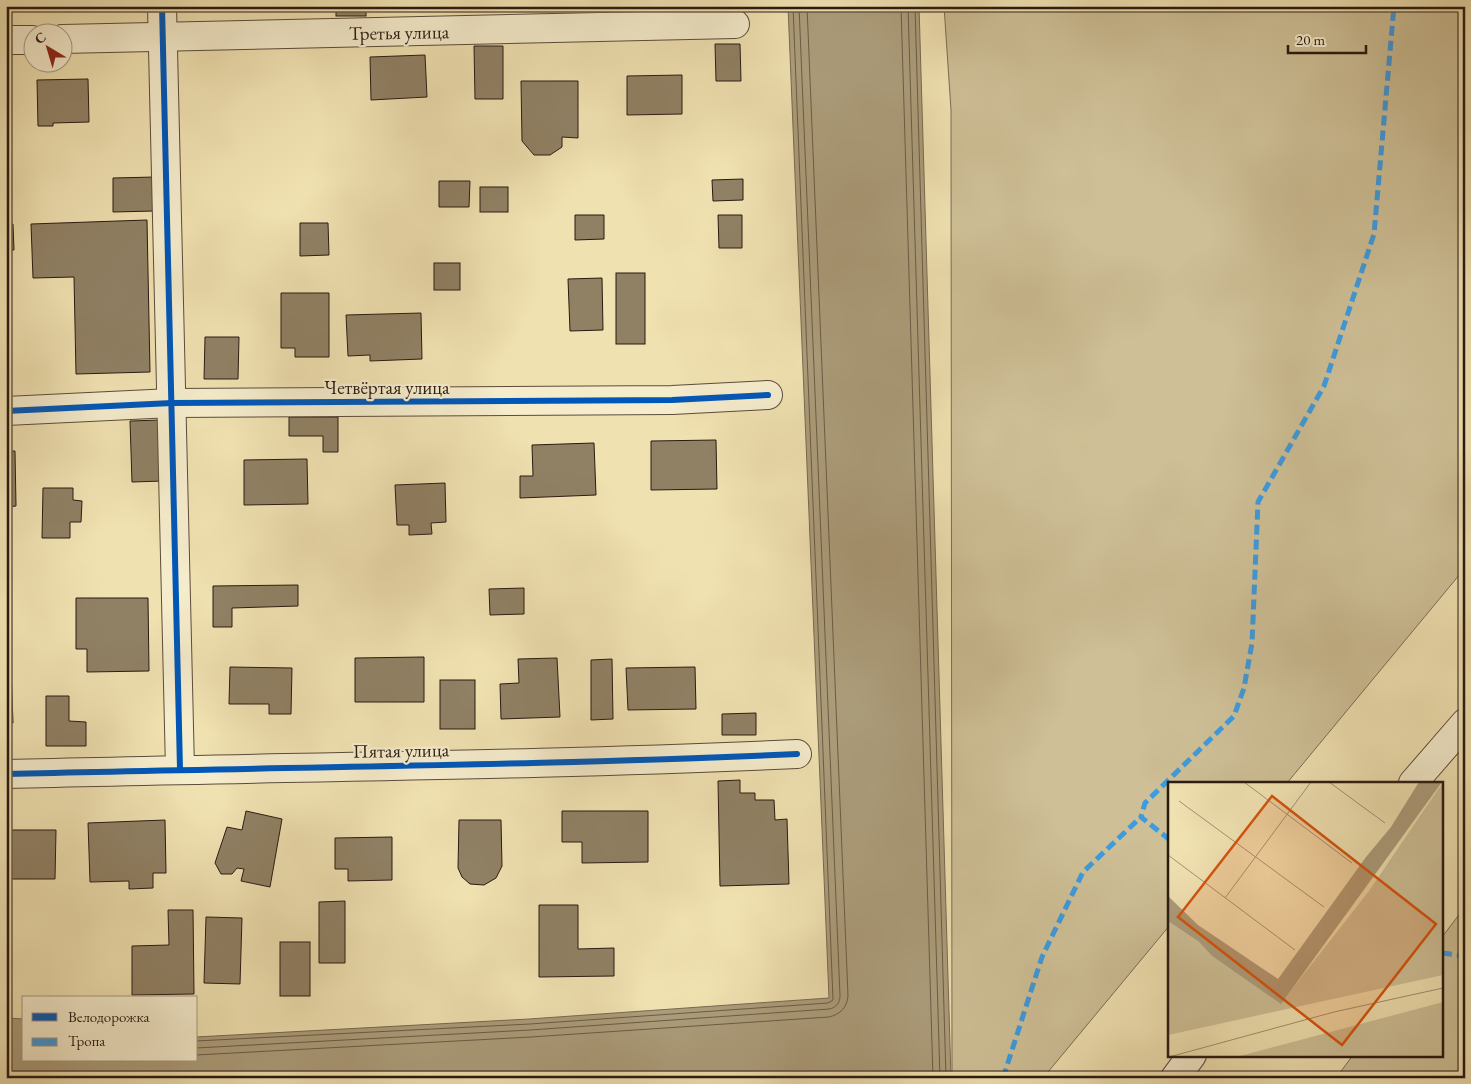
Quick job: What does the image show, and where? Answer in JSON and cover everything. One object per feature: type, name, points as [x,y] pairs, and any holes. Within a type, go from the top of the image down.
[{"type":"street","points":[[162,6],[180,769]]},
{"type":"street","name":"Третья улица","points":[[72,40],[735,24]]},
{"type":"street","points":[[6,40],[22,40]]},
{"type":"street","name":"Четвёртая улица","points":[[6,411],[172,403],[672,400],[768,394]]},
{"type":"street","points":[[1414,782],[1465,723]]},
{"type":"street","name":"Пятая улица","points":[[6,774],[180,769],[654,761],[797,754]]},
{"type":"street","points":[[1175,1078],[1191,1056]]},
{"type":"shaded area","points":[[944,6],[1465,6],[1465,568],[1288,782],[1168,782],[1168,927],[1043,1078],[952,1078],[951,110]]},
{"type":"shaded area","points":[[1465,907],[1465,1078],[1336,1078],[1352,1056],[1444,1056],[1444,934]]},
{"type":"water","points":[[788,6],[919,6],[951,1078],[6,1078],[6,1018],[22,1019],[22,1062],[198,1062],[198,1037],[529,1019],[829,998]]},
{"type":"building","points":[[336,6],[366,6],[366,16],[336,16]]},
{"type":"building","points":[[715,44],[740,44],[741,81],[716,81]]},
{"type":"building","points":[[474,46],[503,46],[503,99],[475,99]]},
{"type":"building","points":[[425,55],[427,97],[371,100],[370,57]]},
{"type":"building","points":[[682,75],[682,114],[627,115],[627,76]]},
{"type":"building","points":[[88,79],[89,122],[53,123],[53,126],[38,126],[37,80]]},
{"type":"building","points":[[521,81],[578,81],[578,138],[562,137],[562,147],[550,155],[534,155],[522,141]]},
{"type":"building","points":[[155,177],[155,211],[113,212],[113,178]]},
{"type":"building","points":[[743,179],[743,200],[713,201],[712,180]]},
{"type":"building","points":[[439,181],[470,181],[469,207],[439,207]]},
{"type":"building","points":[[480,187],[508,187],[508,212],[480,212]]},
{"type":"building","points":[[575,215],[604,215],[604,239],[575,240]]},
{"type":"building","points":[[718,215],[742,215],[742,248],[719,248]]},
{"type":"building","points":[[147,220],[150,372],[76,374],[74,277],[33,278],[31,224]]},
{"type":"building","points":[[300,223],[328,223],[329,255],[300,256]]},
{"type":"building","points":[[6,224],[13,224],[14,250],[6,250]]},
{"type":"building","points":[[434,263],[460,263],[460,290],[434,290]]},
{"type":"building","points":[[616,273],[645,273],[645,344],[616,344]]},
{"type":"building","points":[[602,278],[603,330],[570,331],[568,279]]},
{"type":"building","points":[[281,293],[329,293],[329,357],[295,357],[295,348],[281,348]]},
{"type":"building","points":[[421,313],[422,359],[370,361],[370,355],[348,356],[346,315]]},
{"type":"building","points":[[205,337],[239,337],[238,379],[204,379]]},
{"type":"building","points":[[289,417],[338,417],[338,452],[323,452],[323,436],[289,436]]},
{"type":"building","points":[[161,420],[163,481],[132,482],[130,421]]},
{"type":"building","points":[[716,440],[717,489],[651,490],[651,441]]},
{"type":"building","points":[[594,443],[596,495],[520,498],[520,476],[533,476],[532,445]]},
{"type":"building","points":[[6,451],[15,451],[16,506],[6,507]]},
{"type":"building","points":[[307,459],[308,504],[244,505],[244,460]]},
{"type":"building","points":[[445,483],[446,522],[431,523],[432,534],[409,535],[409,525],[397,525],[395,485]]},
{"type":"building","points":[[43,488],[73,488],[73,500],[82,501],[81,522],[70,522],[70,538],[42,538]]},
{"type":"building","points":[[298,585],[298,606],[232,608],[232,627],[213,627],[213,586]]},
{"type":"building","points":[[524,588],[524,614],[490,615],[489,589]]},
{"type":"building","points":[[76,598],[148,598],[149,671],[87,672],[87,649],[76,649]]},
{"type":"building","points":[[424,657],[424,702],[355,702],[355,658]]},
{"type":"building","points":[[557,658],[560,717],[501,719],[500,684],[519,683],[518,659]]},
{"type":"building","points":[[612,659],[613,719],[591,720],[591,660]]},
{"type":"building","points":[[230,667],[292,668],[291,714],[269,714],[269,704],[229,704]]},
{"type":"building","points":[[695,667],[696,709],[628,710],[626,668]]},
{"type":"building","points":[[11,669],[13,723],[6,723],[6,670]]},
{"type":"building","points":[[440,680],[475,680],[475,729],[440,729]]},
{"type":"building","points":[[46,696],[69,696],[69,721],[86,722],[86,746],[46,746]]},
{"type":"building","points":[[756,713],[756,735],[722,735],[722,714]]},
{"type":"building","points":[[740,780],[740,793],[755,793],[755,800],[774,800],[775,820],[787,819],[789,884],[720,886],[718,781]]},
{"type":"building","points":[[246,811],[282,819],[270,887],[241,881],[244,869],[237,868],[232,874],[221,874],[215,863],[227,827],[242,830]]},
{"type":"building","points":[[562,811],[648,811],[648,862],[582,863],[582,842],[562,842]]},
{"type":"building","points":[[165,820],[166,873],[153,873],[153,888],[129,889],[129,881],[90,882],[88,823]]},
{"type":"building","points":[[459,820],[501,820],[502,866],[496,878],[484,885],[470,884],[462,877],[458,868]]},
{"type":"building","points":[[6,830],[56,830],[55,879],[6,879]]},
{"type":"building","points":[[392,837],[392,880],[348,881],[348,869],[335,869],[335,838]]},
{"type":"building","points":[[345,901],[345,963],[319,963],[319,902]]},
{"type":"building","points":[[539,905],[578,905],[578,949],[614,948],[614,976],[539,977]]},
{"type":"building","points":[[168,910],[193,910],[194,994],[132,995],[132,946],[169,945]]},
{"type":"building","points":[[206,917],[242,918],[240,984],[204,983]]},
{"type":"building","points":[[6,927],[8,927],[7,982],[6,982]]},
{"type":"building","points":[[280,942],[310,942],[310,996],[280,996]]},
{"type":"marked path","points":[[1168,838],[1141,817],[1145,803],[1234,716],[1244,688],[1252,643],[1258,502],[1324,386],[1374,234],[1394,6]]},
{"type":"marked path","points":[[1003,1078],[1042,957],[1083,872],[1141,817]]},
{"type":"marked path","points":[[1444,953],[1465,956]]},
{"type":"cycle path","points":[[162,6],[180,769]]},
{"type":"cycle path","points":[[6,411],[172,403],[672,400],[768,395]]},
{"type":"cycle path","points":[[6,774],[501,764],[797,754]]}]
